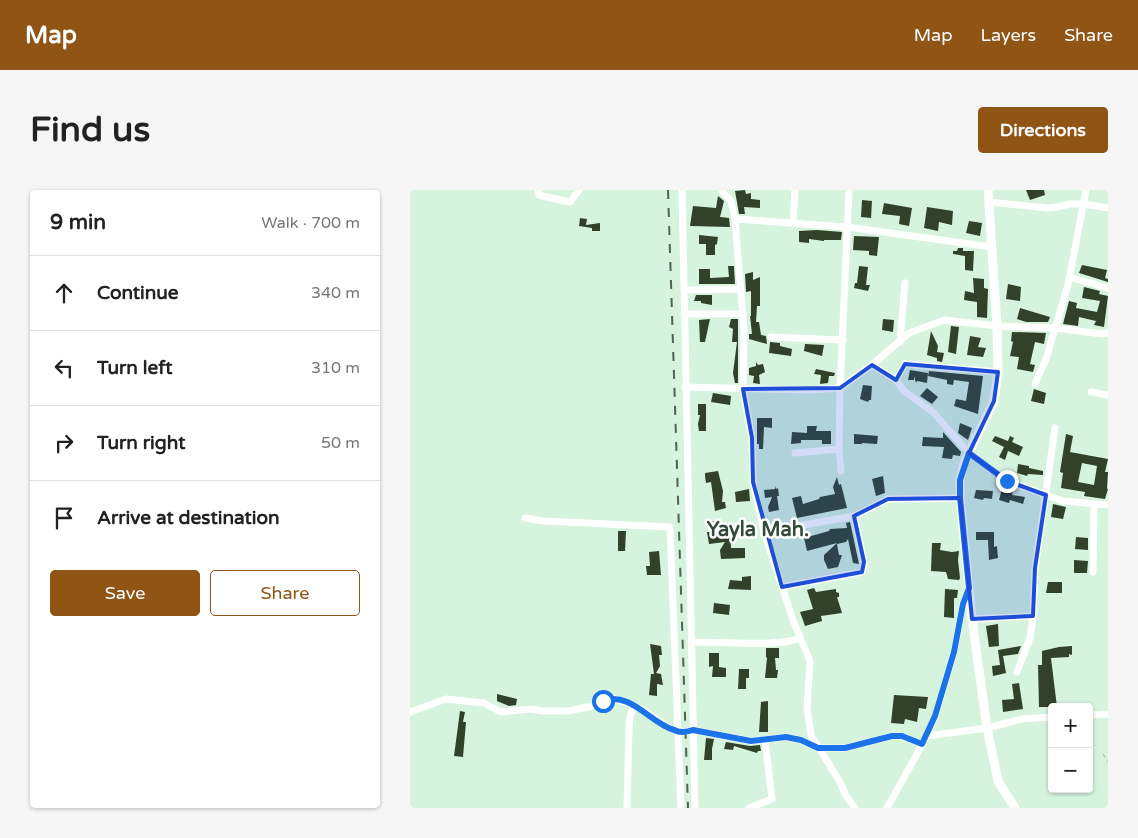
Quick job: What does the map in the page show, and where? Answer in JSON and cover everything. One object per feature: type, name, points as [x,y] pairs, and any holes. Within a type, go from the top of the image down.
[{"type":"main road","points":[[988,190],[997,326],[998,372],[994,401],[969,453],[960,480],[960,498],[972,619],[987,728],[998,781],[1015,808]]},
{"type":"street","points":[[538,190],[539,195],[570,202],[579,190]]},
{"type":"street","points":[[682,190],[695,808]]},
{"type":"street","points":[[721,190],[730,201],[735,219],[743,314],[743,389],[752,438],[753,482],[764,532],[800,638],[810,661],[807,708],[811,734],[840,782],[846,796],[855,808]]},
{"type":"street","points":[[793,223],[795,190]]},
{"type":"street","points":[[841,470],[839,449],[840,388],[849,190]]},
{"type":"street","points":[[1035,384],[1046,359],[1069,277],[1086,190]]},
{"type":"street","points":[[989,202],[1047,208],[1057,208],[1069,204],[1084,204],[1108,208]]},
{"type":"street","points":[[735,219],[847,227],[992,247]]},
{"type":"street","points":[[1069,277],[1108,288]]},
{"type":"street","points":[[900,342],[905,283]]},
{"type":"street","points":[[684,290],[741,290]]},
{"type":"street","points":[[684,314],[743,314]]},
{"type":"street","points":[[685,387],[808,390],[840,388],[872,365],[909,333],[944,320],[997,326],[1055,328],[1102,334],[1108,333]]},
{"type":"street","points":[[771,337],[842,340]]},
{"type":"street","points":[[896,380],[905,364],[998,372]]},
{"type":"street","points":[[872,365],[896,380],[904,390],[934,412],[969,453],[1007,481],[1063,501],[1108,505]]},
{"type":"street","points":[[1090,392],[1108,395]]},
{"type":"street","points":[[1017,672],[1030,638],[1035,568],[1054,428]]},
{"type":"street","points":[[795,453],[839,449]]},
{"type":"street","points":[[764,532],[854,516],[888,499],[960,498]]},
{"type":"street","points":[[1092,572],[1094,505]]},
{"type":"street","points":[[782,587],[862,572],[864,562],[854,516]]},
{"type":"street","points":[[525,518],[543,521],[670,527],[681,808]]},
{"type":"street","points":[[887,808],[927,736],[935,716],[954,652],[963,604],[969,588]]},
{"type":"street","points":[[972,619],[1033,616]]},
{"type":"street","points":[[691,642],[771,642],[794,641],[800,638]]},
{"type":"street","points":[[410,712],[446,699],[484,703],[501,712],[530,709],[568,711],[596,705],[613,698],[634,706],[673,730],[679,731],[693,730],[751,741],[786,737],[801,740],[818,748],[845,748],[892,736],[902,736],[922,744]]},
{"type":"street","points":[[627,808],[629,729],[630,716],[634,706]]},
{"type":"street","points":[[1093,714],[1108,714]]},
{"type":"street","points":[[927,736],[987,728],[1022,719],[1048,717]]},
{"type":"street","points":[[765,740],[772,808]]},
{"type":"street","points":[[749,808],[772,799]]},
{"type":"path","points":[[1103,754],[1108,762]]},
{"type":"highlighted area","points":[[905,364],[998,372],[994,401],[969,453],[1007,481],[1046,495],[1035,568],[1033,616],[972,619],[960,498],[888,499],[854,516],[864,562],[862,572],[782,587],[753,482],[752,438],[743,389],[840,388],[872,365],[896,380]]},
{"type":"building","points":[[745,190],[746,194],[751,193],[751,199],[760,200],[760,208],[744,207],[745,214],[739,214],[735,191]]},
{"type":"building","points":[[1026,190],[1044,190],[1045,195],[1030,200]]},
{"type":"building","points":[[718,196],[724,201],[720,217],[729,218],[730,227],[690,226],[693,206],[716,208]]},
{"type":"building","points":[[862,200],[872,201],[871,218],[861,217]]},
{"type":"building","points":[[884,203],[912,208],[909,226],[899,224],[900,216],[882,214]]},
{"type":"building","points":[[927,207],[953,211],[952,225],[939,222],[938,231],[924,228]]},
{"type":"building","points":[[580,218],[587,219],[586,225],[600,223],[600,231],[592,231],[592,228],[579,226]]},
{"type":"building","points":[[969,221],[982,223],[980,236],[966,233]]},
{"type":"building","points":[[799,231],[842,232],[841,240],[824,241],[809,239],[809,243],[799,242]]},
{"type":"building","points":[[699,235],[718,237],[717,244],[715,245],[715,255],[706,255],[706,244],[699,244]]},
{"type":"building","points":[[854,236],[879,237],[877,256],[869,255],[869,251],[853,250]]},
{"type":"building","points":[[958,248],[963,248],[963,251],[974,251],[973,271],[965,270],[965,256],[953,254],[953,251],[957,251]]},
{"type":"building","points":[[1082,265],[1107,270],[1105,278],[1108,279],[1108,282],[1079,273]]},
{"type":"building","points":[[728,266],[734,266],[735,284],[699,284],[699,269],[710,269],[710,278],[729,277]]},
{"type":"building","points":[[859,266],[868,267],[866,285],[870,285],[868,291],[854,288],[855,283],[857,283]]},
{"type":"building","points":[[753,272],[753,280],[760,277],[760,306],[757,306],[756,322],[759,322],[761,335],[766,336],[767,344],[749,339],[749,334],[752,334],[750,316],[751,291],[746,292],[745,274]]},
{"type":"building","points":[[973,278],[984,279],[984,288],[988,289],[987,318],[977,317],[977,302],[964,300],[965,291],[974,293]]},
{"type":"building","points":[[1008,284],[1021,287],[1020,301],[1006,299]]},
{"type":"building","points":[[1084,287],[1100,291],[1099,294],[1108,296],[1104,327],[1094,325],[1096,321],[1079,317],[1078,326],[1063,324],[1069,301],[1077,303],[1076,308],[1097,312],[1100,301],[1082,298]]},
{"type":"building","points":[[696,295],[712,295],[712,305],[701,303],[701,301],[694,301]]},
{"type":"building","points":[[1020,308],[1050,317],[1048,322],[1026,322],[1017,319]]},
{"type":"building","points":[[710,319],[705,342],[700,342],[699,320]]},
{"type":"building","points":[[731,319],[738,319],[738,383],[735,383],[733,373],[737,342],[732,342],[733,329],[729,327]]},
{"type":"building","points":[[883,319],[894,320],[893,332],[882,330]]},
{"type":"building","points":[[951,326],[959,327],[956,354],[948,352]]},
{"type":"building","points":[[931,331],[938,346],[937,352],[944,353],[942,362],[937,361],[937,358],[927,355]]},
{"type":"building","points":[[1012,332],[1046,333],[1044,344],[1035,342],[1030,364],[1035,365],[1033,372],[1017,369],[1019,357],[1010,356],[1013,342],[1011,341]]},
{"type":"building","points":[[970,336],[981,338],[978,347],[986,348],[983,357],[967,355]]},
{"type":"building","points":[[770,342],[780,343],[780,346],[792,349],[791,356],[769,353]]},
{"type":"building","points":[[805,344],[824,345],[822,356],[804,351]]},
{"type":"building","points":[[756,362],[758,365],[763,364],[765,372],[759,375],[760,384],[753,383],[754,376],[749,375],[749,368],[756,366]]},
{"type":"building","points":[[816,369],[835,373],[834,376],[829,376],[828,383],[820,384],[821,375],[814,374]]},
{"type":"building","points":[[910,370],[928,373],[927,383],[917,381],[916,383],[914,376],[914,380],[908,380]]},
{"type":"building","points":[[929,371],[983,376],[978,414],[954,406],[956,399],[966,401],[969,382],[954,380],[953,385],[947,384],[947,380],[928,376]]},
{"type":"building","points":[[863,385],[872,386],[871,400],[868,402],[860,399]]},
{"type":"building","points":[[927,388],[938,397],[932,404],[920,396]]},
{"type":"building","points":[[1034,389],[1046,393],[1044,404],[1031,401]]},
{"type":"building","points":[[713,393],[731,396],[730,405],[711,402]]},
{"type":"building","points":[[698,404],[706,404],[706,431],[699,431],[700,415],[698,415]]},
{"type":"building","points":[[757,418],[772,418],[772,428],[764,427],[763,449],[759,449],[759,444],[757,444]]},
{"type":"building","points":[[960,423],[972,428],[968,440],[958,433]]},
{"type":"building","points":[[807,426],[817,426],[816,431],[831,431],[831,444],[822,444],[822,440],[801,440],[801,443],[791,444],[792,432],[807,433]]},
{"type":"building","points":[[943,432],[961,452],[960,456],[953,455],[952,459],[942,458],[944,447],[922,446],[923,437],[943,438]]},
{"type":"building","points":[[854,434],[878,436],[877,444],[854,444]]},
{"type":"building","points":[[1066,434],[1073,436],[1070,452],[1108,459],[1105,472],[1108,472],[1108,489],[1105,499],[1084,496],[1085,492],[1061,488],[1063,473],[1060,472]],"holes":[[[1082,463],[1097,466],[1094,485],[1078,482]]]},
{"type":"building","points":[[995,436],[1008,441],[1010,436],[1014,438],[1012,442],[1023,447],[1019,456],[1008,451],[1005,460],[999,457],[1004,447],[992,441]]},
{"type":"building","points":[[1018,464],[1043,471],[1043,475],[1028,474],[1027,476],[1017,473]]},
{"type":"building","points":[[718,471],[723,491],[722,502],[725,502],[726,508],[715,511],[711,482],[706,483],[705,473]]},
{"type":"building","points":[[883,476],[885,493],[876,496],[872,479]]},
{"type":"building","points":[[837,477],[839,485],[841,484],[847,508],[797,518],[792,498],[801,496],[803,504],[820,497],[835,494],[833,487]]},
{"type":"building","points":[[776,486],[779,496],[777,496],[779,510],[769,512],[768,507],[772,497],[765,498],[764,490],[775,489]]},
{"type":"building","points":[[749,489],[750,501],[736,502],[735,492]]},
{"type":"building","points":[[1002,489],[1013,491],[1012,495],[1025,497],[1023,504],[1010,500],[1009,503],[999,500]]},
{"type":"building","points":[[976,490],[993,491],[992,499],[974,498]]},
{"type":"building","points":[[1053,504],[1066,507],[1063,519],[1051,517]]},
{"type":"building","points":[[721,520],[722,531],[730,530],[731,548],[745,548],[745,558],[721,559],[720,550],[725,542],[709,544],[707,532],[710,532],[710,522]]},
{"type":"building","points":[[850,522],[859,564],[853,563],[848,539],[846,542],[837,544],[839,555],[842,555],[838,567],[828,569],[824,555],[837,543],[807,551],[804,538],[829,531],[830,529],[847,528],[846,523]]},
{"type":"building","points":[[618,531],[626,531],[625,551],[618,551]]},
{"type":"building","points":[[976,532],[994,532],[994,547],[997,546],[998,558],[989,560],[988,540],[976,540]]},
{"type":"building","points":[[1076,537],[1088,538],[1088,550],[1075,549]]},
{"type":"building","points":[[932,543],[941,543],[940,550],[959,551],[959,580],[948,579],[946,572],[931,571]]},
{"type":"building","points":[[659,551],[661,575],[647,575],[646,566],[650,566],[649,552]]},
{"type":"building","points":[[1074,560],[1088,561],[1087,573],[1074,573]]},
{"type":"building","points":[[751,576],[751,590],[728,589],[730,580],[742,581],[742,577]]},
{"type":"building","points":[[1048,582],[1062,582],[1062,593],[1046,593]]},
{"type":"building","points":[[814,588],[816,592],[836,589],[836,592],[839,593],[839,597],[837,597],[842,613],[821,616],[822,621],[805,626],[800,612],[813,609],[807,590]]},
{"type":"building","points":[[945,589],[958,590],[957,598],[954,598],[954,618],[944,617]]},
{"type":"building","points":[[714,603],[730,605],[729,615],[713,613]]},
{"type":"building","points":[[998,624],[999,646],[989,647],[986,626]]},
{"type":"building","points":[[650,644],[661,646],[662,655],[659,655],[660,666],[656,673],[661,674],[663,685],[657,684],[657,696],[649,695],[651,674],[654,674]]},
{"type":"building","points":[[1021,646],[1018,654],[1003,656],[1006,673],[993,676],[992,666],[1000,665],[998,650]]},
{"type":"building","points":[[1072,646],[1072,655],[1069,654],[1069,657],[1051,658],[1057,703],[1048,703],[1048,707],[1039,707],[1038,665],[1042,665],[1042,651]]},
{"type":"building","points":[[766,648],[779,648],[779,658],[775,658],[776,670],[778,670],[777,678],[765,678]]},
{"type":"building","points":[[709,653],[719,653],[719,667],[726,668],[726,677],[712,677],[713,666],[709,667]]},
{"type":"building","points":[[739,669],[749,669],[749,678],[746,678],[746,689],[738,689]]},
{"type":"building","points":[[1019,683],[1023,709],[1003,712],[1002,700],[1014,699],[1012,684]]},
{"type":"building","points":[[497,694],[517,699],[516,705],[509,706],[497,701]]},
{"type":"building","points":[[894,695],[928,697],[926,709],[919,708],[917,722],[905,719],[904,724],[891,723]]},
{"type":"building","points":[[768,701],[768,732],[759,732],[761,702]]},
{"type":"building","points":[[460,711],[465,712],[463,722],[466,722],[463,757],[454,756]]},
{"type":"building","points":[[706,738],[714,739],[712,760],[704,760]]},
{"type":"building","points":[[726,742],[750,746],[760,745],[761,751],[757,753],[734,746],[733,750],[724,749]]},
{"type":"railway","points":[[668,190],[688,808]]},
{"type":"district","name":"Yayla Mah.","points":[[758,530]]},
{"type":"route","points":[[603,701],[613,698],[634,706],[673,730],[685,732],[693,730],[751,741],[786,737],[801,740],[818,748],[845,748],[892,736],[902,736],[922,744],[935,716],[954,652],[963,604],[969,588],[960,498],[960,480],[964,463],[969,453],[1007,481]]}]
